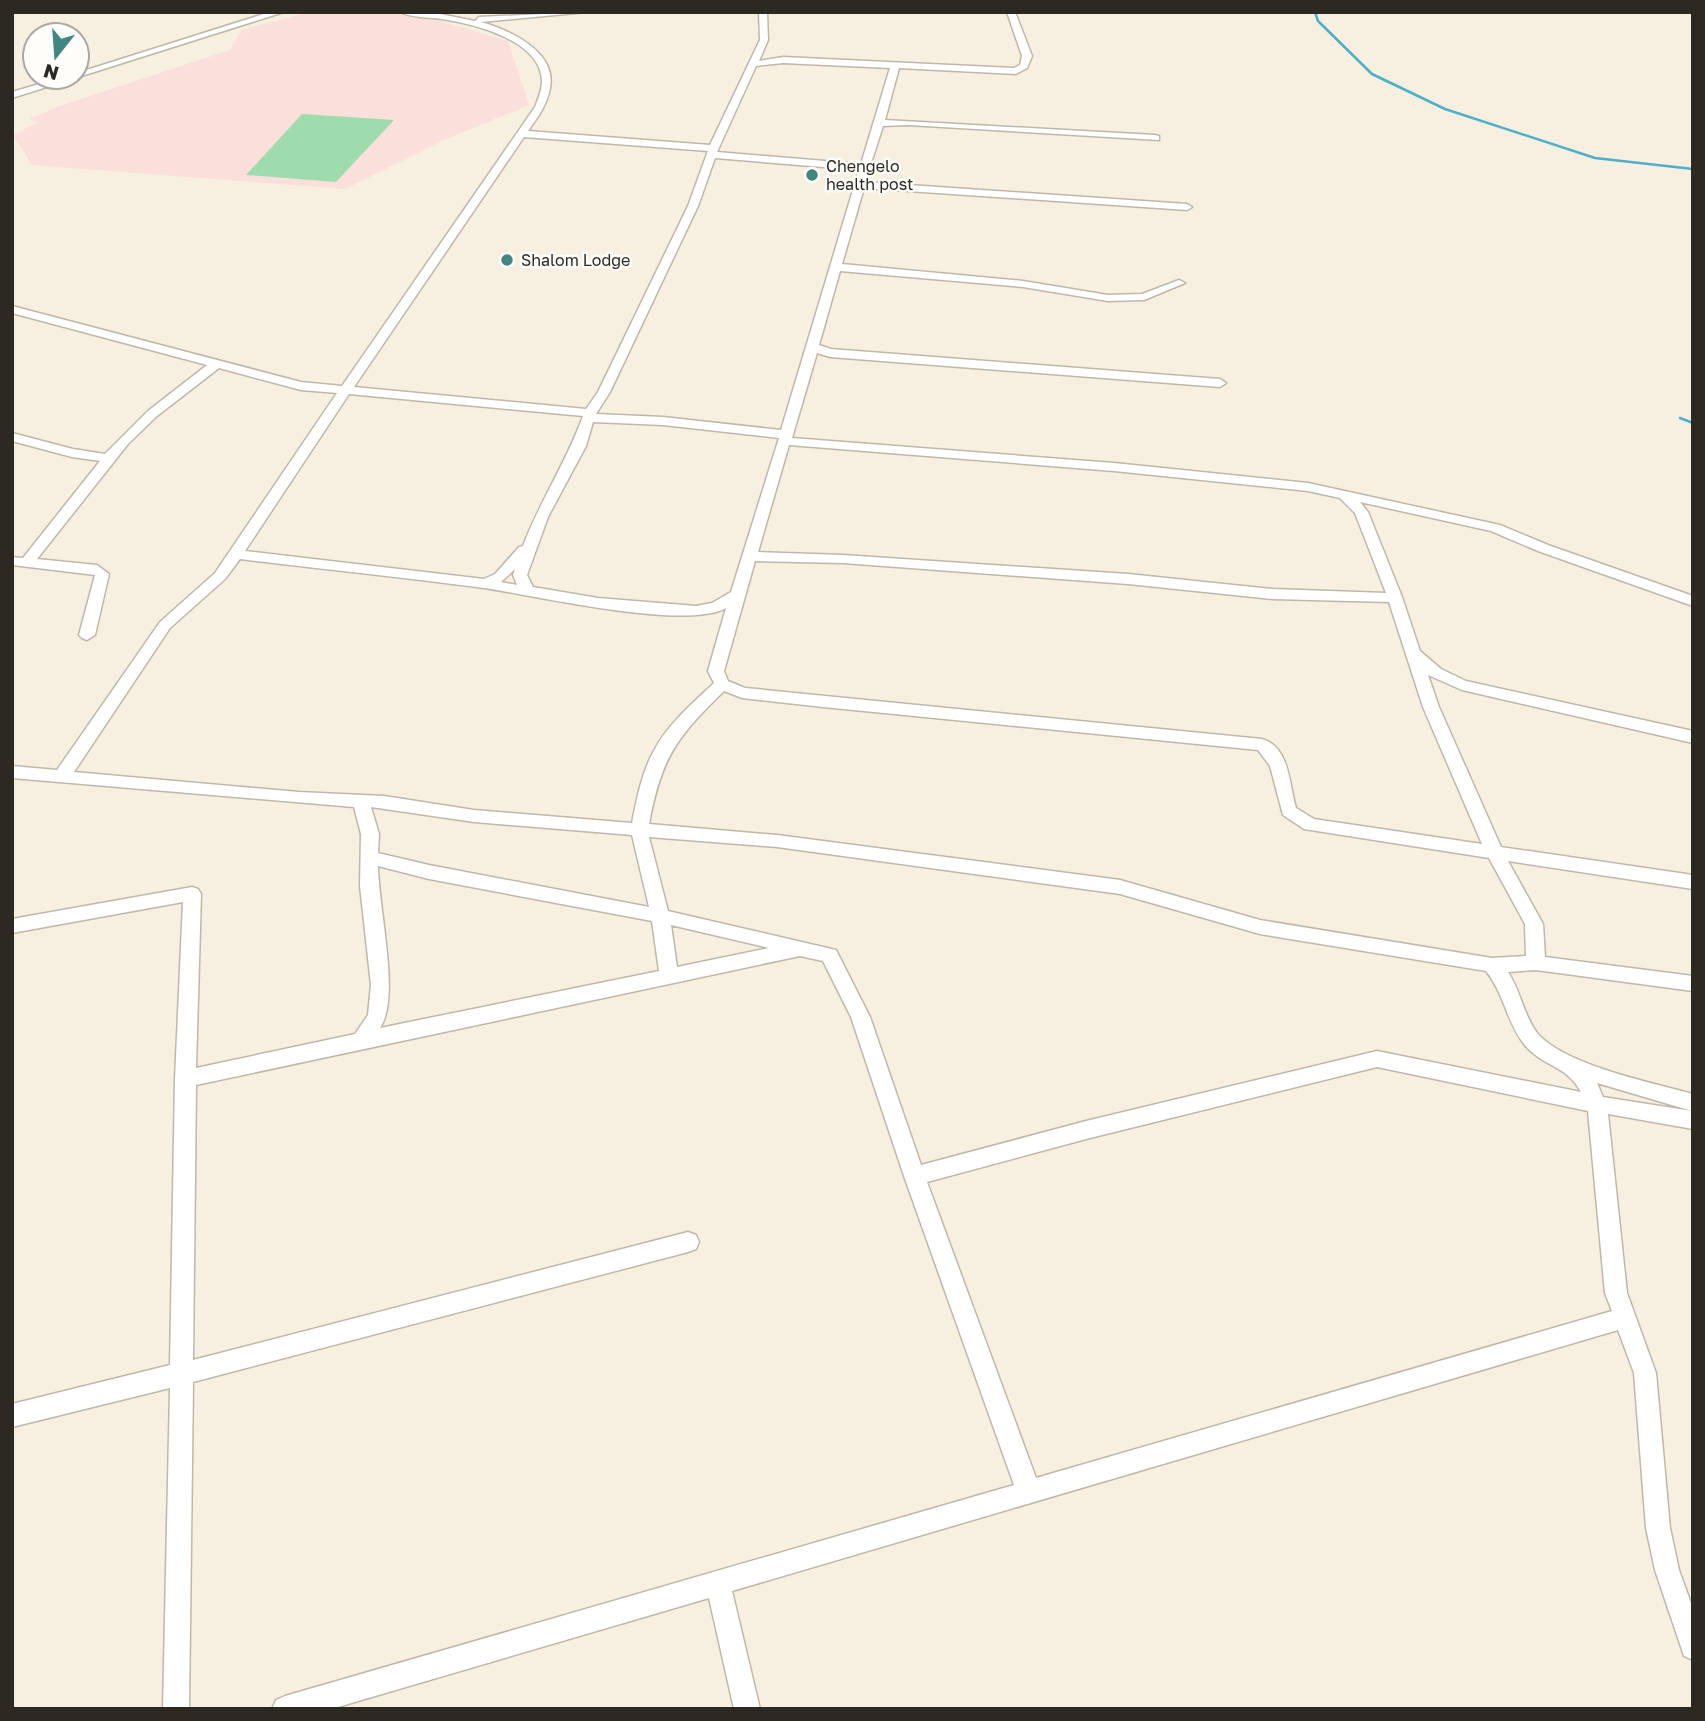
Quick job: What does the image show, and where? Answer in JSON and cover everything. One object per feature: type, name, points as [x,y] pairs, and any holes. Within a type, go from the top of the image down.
[{"type":"street","points":[[91,71],[280,12]]},
{"type":"street","points":[[62,776],[165,625],[220,576],[236,554],[540,107],[547,78],[544,68],[531,50],[520,41],[463,20],[404,12]]},
{"type":"street","points":[[463,20],[583,12]]},
{"type":"street","points":[[528,592],[520,575],[531,543],[579,446],[589,416],[604,393],[678,240],[713,152],[764,40],[763,12]]},
{"type":"street","points":[[754,64],[783,60],[1010,72],[1022,69],[1027,56],[1011,12]]},
{"type":"street","points":[[485,26],[501,19]]},
{"type":"street","points":[[895,67],[880,123],[844,233],[786,438],[725,634],[716,671],[722,684],[742,692],[822,702],[1262,745],[1271,750],[1277,760],[1284,800],[1289,811],[1310,825],[1693,883]]},
{"type":"street","points":[[880,123],[908,122],[1155,138]]},
{"type":"street","points":[[522,134],[866,167]]},
{"type":"street","points":[[860,185],[1187,207]]},
{"type":"street","points":[[836,267],[1023,284],[1108,298],[1143,297],[1180,283]]},
{"type":"street","points":[[12,309],[301,386],[343,393],[663,421],[786,438],[1114,467],[1210,479],[1288,484],[1495,528],[1543,548],[1693,601]]},
{"type":"street","points":[[810,353],[1220,383]]},
{"type":"street","points":[[19,562],[99,472],[107,458],[158,410],[216,364]]},
{"type":"street","points":[[12,437],[107,458]]},
{"type":"street","points":[[1345,495],[1362,512],[1424,686],[1495,853],[1534,924],[1536,963]]},
{"type":"street","points":[[1362,512],[1377,502]]},
{"type":"street","points":[[486,584],[500,577],[531,543]]},
{"type":"street","points":[[236,554],[486,584],[598,603],[696,611],[716,607],[737,596]]},
{"type":"street","points":[[749,556],[947,565],[1198,584],[1273,594],[1334,595],[1397,604]]},
{"type":"street","points":[[19,562],[97,569],[102,574],[87,635]]},
{"type":"street","points":[[696,611],[718,622],[725,634]]},
{"type":"street","points":[[1414,654],[1447,679],[1693,737]]},
{"type":"street","points":[[1424,686],[1447,679]]},
{"type":"street","points":[[669,975],[660,916],[639,829],[646,794],[662,750],[690,715],[722,684]]},
{"type":"street","points":[[12,772],[361,800],[474,816],[777,841],[1120,887],[1260,927],[1492,965],[1536,963],[1693,984]]},
{"type":"street","points":[[361,800],[370,834],[369,886],[380,985],[377,1017],[361,1040]]},
{"type":"street","points":[[1504,871],[1523,857]]},
{"type":"street","points":[[369,858],[660,916],[829,955],[839,971],[867,1038],[1028,1490]]},
{"type":"street","points":[[12,926],[192,894],[185,1079],[183,1374],[176,1709]]},
{"type":"street","points":[[185,1079],[798,949]]},
{"type":"street","points":[[1492,965],[1512,993],[1530,1040],[1550,1055],[1574,1067],[1693,1103]]},
{"type":"street","points":[[914,1176],[1086,1130],[1377,1059],[1597,1104],[1693,1119]]},
{"type":"street","points":[[1574,1067],[1587,1083],[1597,1104],[1616,1293],[1645,1373],[1658,1528],[1667,1570],[1693,1647]]},
{"type":"street","points":[[12,1416],[688,1242]]},
{"type":"street","points":[[285,1709],[718,1584],[1028,1490],[1625,1318]]},
{"type":"street","points":[[718,1584],[747,1709]]},
{"type":"shaded area","points":[[306,13],[416,14],[508,41],[529,105],[444,140],[345,189],[32,165],[13,135],[39,122],[29,119],[57,107],[230,50],[242,30]]},
{"type":"green space","points":[[302,114],[394,120],[336,182],[246,175]]},
{"type":"waterway","points":[[1315,12],[1318,21],[1372,74],[1445,109],[1595,158],[1693,169]]},
{"type":"waterway","points":[[1680,418],[1693,423]]},
{"type":"place","name":"Chengelo health post","points":[[812,175]]},
{"type":"place","name":"Shalom Lodge","points":[[507,260]]}]
